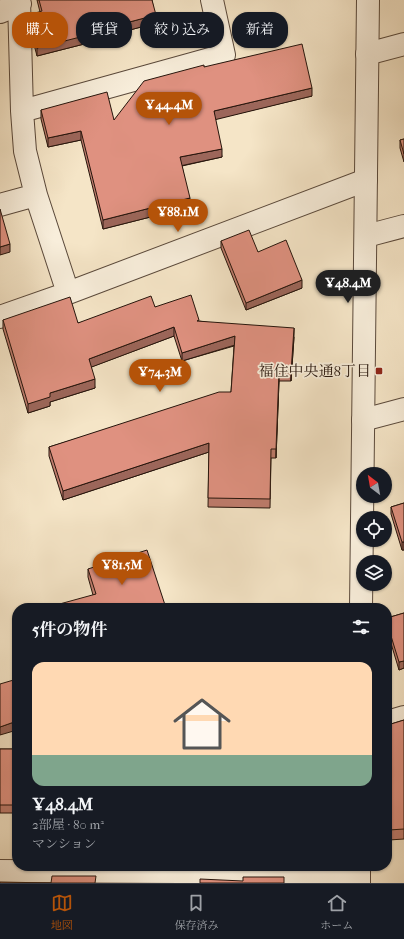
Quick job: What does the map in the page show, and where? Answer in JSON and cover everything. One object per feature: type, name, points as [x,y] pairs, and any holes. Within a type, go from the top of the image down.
[{"type":"street","points":[[22,111],[224,55],[212,0]]},
{"type":"street","points":[[362,603],[368,0]]},
{"type":"street","points":[[13,6],[25,151],[36,194],[68,293]]},
{"type":"street","points":[[367,54],[404,44]]},
{"type":"street","points":[[0,317],[68,293],[366,180]]},
{"type":"street","points":[[0,205],[36,194]]},
{"type":"street","points":[[366,236],[404,226]]},
{"type":"street","points":[[363,420],[404,409]]},
{"type":"street","points":[[392,721],[404,717]]},
{"type":"street","points":[[0,871],[142,874],[359,874]]},
{"type":"building","points":[[39,0],[152,0],[155,12],[140,12],[140,19],[132,21],[132,12],[76,12],[76,38],[68,40],[68,12],[39,12],[42,11]]},
{"type":"building","points":[[302,44],[312,88],[214,111],[222,149],[180,157],[190,198],[103,220],[81,131],[48,138],[41,110],[107,92],[114,120],[144,81],[204,65],[204,67]]},
{"type":"building","points":[[404,139],[404,154],[400,140]]},
{"type":"building","points":[[0,209],[10,244],[0,247]]},
{"type":"building","points":[[249,230],[258,252],[286,240],[302,280],[246,303],[221,241]]},
{"type":"building","points":[[191,295],[199,320],[197,321],[294,328],[291,373],[279,372],[276,449],[271,449],[270,499],[208,498],[209,443],[63,491],[49,447],[219,392],[231,392],[235,336],[182,353],[174,327],[89,359],[95,379],[50,393],[50,397],[28,404],[3,320],[70,297],[78,323],[151,296],[155,307]]},
{"type":"building","points":[[404,503],[404,542],[402,542],[391,507]]},
{"type":"building","points":[[147,550],[164,603],[63,603],[96,594],[88,569]]},
{"type":"building","points":[[404,613],[404,661],[399,662],[392,639],[392,617]]},
{"type":"building","points":[[12,680],[12,723],[0,727],[0,684]]},
{"type":"building","points":[[404,720],[404,829],[392,830],[392,724]]},
{"type":"building","points":[[0,749],[12,749],[12,805],[0,805]]},
{"type":"building","points":[[52,876],[96,876],[95,883],[51,883]]},
{"type":"building","points":[[243,877],[284,877],[284,883],[200,883],[200,879],[243,881]]},
{"type":"building","points":[[0,882],[51,883],[0,883]]},
{"type":"place","name":"福住中央通8丁目","points":[[379,371]]}]
